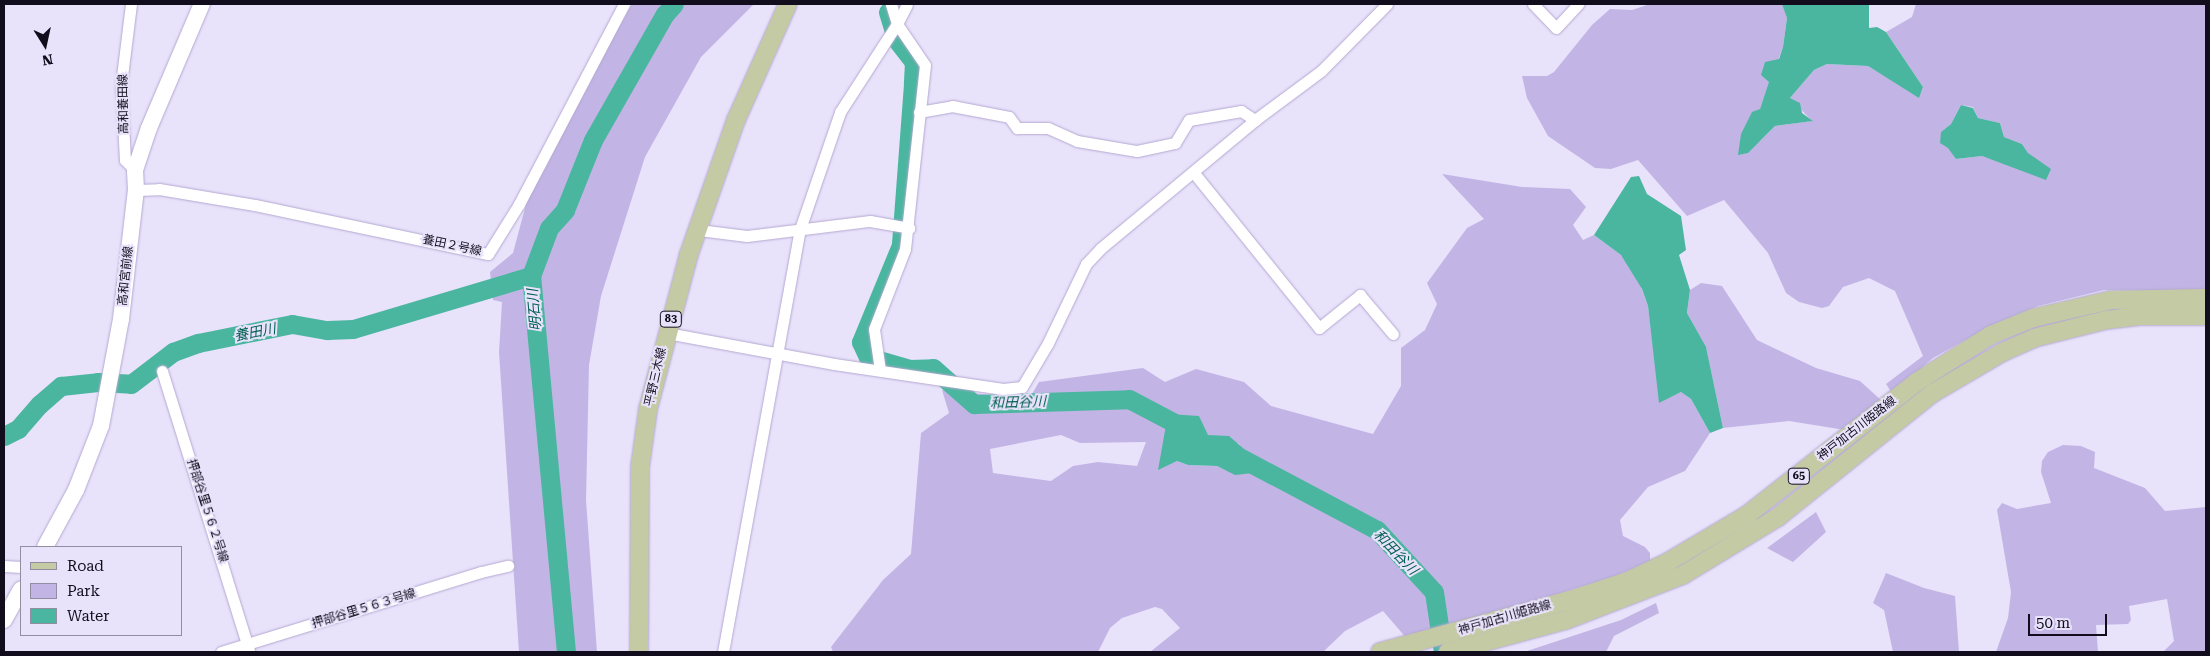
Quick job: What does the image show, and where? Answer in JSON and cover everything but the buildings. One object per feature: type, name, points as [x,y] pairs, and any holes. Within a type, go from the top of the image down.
[{"type":"main road","name":"平野三木線","points":[[639,652],[640,467],[648,409],[668,333],[699,230],[736,120],[788,4]]},
{"type":"main road","name":"神戸加古川姫路線","points":[[1380,652],[1578,597],[1628,581],[1668,562],[1747,515],[1918,381],[1991,334],[2050,314],[2111,300],[2206,298]]},
{"type":"main road","name":"神戸加古川姫路線","points":[[1448,652],[1566,620],[1683,575],[1778,517],[1933,393],[2003,352],[2034,338],[2106,320],[2139,316],[2206,316]]},
{"type":"street","name":"高和養田線","points":[[131,4],[121,84],[125,160],[135,170]]},
{"type":"street","name":"高和宮前線","points":[[46,546],[76,490],[101,426],[121,320],[136,190],[135,170],[202,4]]},
{"type":"street","name":"養田２号線","points":[[136,190],[159,189],[255,205],[488,254],[519,204],[624,4]]},
{"type":"street","points":[[880,370],[874,329],[905,249],[925,64],[898,24],[891,4]]},
{"type":"street","points":[[722,652],[799,232],[840,112],[898,24],[907,4]]},
{"type":"street","points":[[668,333],[778,354],[1003,389],[1022,387],[1048,343],[1086,264],[1114,235],[1194,173],[1255,120],[1321,71],[1386,4]]},
{"type":"street","points":[[1532,4],[1556,28],[1578,4]]},
{"type":"street","points":[[919,112],[952,106],[1009,116],[1017,128],[1048,128],[1077,141],[1137,151],[1175,143],[1189,120],[1241,111],[1255,120]]},
{"type":"street","points":[[1194,173],[1318,328],[1360,295],[1393,334]]},
{"type":"street","points":[[699,230],[747,236],[799,232],[870,221],[908,228]]},
{"type":"street","name":"押部谷里５６２号線","points":[[162,371],[248,649]]},
{"type":"street","points":[[4,566],[20,567]]},
{"type":"street","name":"押部谷里５６３号線","points":[[221,652],[248,649],[481,572],[508,566]]},
{"type":"street","points":[[4,620],[20,592]]},
{"type":"green space","points":[[632,4],[754,4],[701,57],[645,157],[601,296],[589,365],[586,500],[597,652],[519,652],[499,352],[502,302],[493,300],[490,272],[513,253],[532,182]]},
{"type":"green space","points":[[1650,4],[1785,5],[1787,18],[1783,47],[1760,109],[1760,141],[1775,126],[1812,121],[1790,98],[1814,70],[1827,64],[1868,66],[1919,97],[1923,87],[1886,32],[1912,17],[1916,4],[2206,4],[2206,290],[2104,290],[2038,306],[1994,324],[1933,358],[1892,393],[1886,384],[1923,356],[1895,291],[1869,278],[1843,287],[1829,306],[1822,308],[1799,302],[1786,293],[1768,253],[1724,200],[1687,216],[1638,160],[1611,169],[1595,168],[1548,136],[1527,98],[1522,76],[1547,76],[1554,72],[1592,25],[1610,9],[1632,10]],"holes":[[[1961,105],[1973,107],[1978,118],[2000,123],[2004,137],[2022,144],[2028,153],[2013,166],[1982,156],[1956,159],[1941,132],[1951,124]]]},
{"type":"green space","points":[[1442,174],[1522,187],[1570,189],[1586,207],[1573,225],[1583,240],[1594,235],[1621,255],[1637,276],[1648,306],[1660,402],[1681,392],[1691,399],[1710,433],[1685,471],[1648,487],[1620,520],[1623,536],[1645,547],[1650,553],[1650,561],[1615,576],[1408,640],[1383,611],[1345,631],[1323,652],[1150,652],[1180,628],[1162,609],[1155,607],[1122,618],[1110,628],[1098,652],[833,652],[831,647],[883,580],[911,554],[921,433],[949,413],[942,390],[1029,399],[1039,382],[1143,368],[1165,382],[1196,369],[1244,382],[1271,406],[1373,434],[1401,386],[1401,348],[1425,330],[1437,304],[1427,283],[1467,228],[1484,219]],"holes":[[[1061,435],[1080,443],[1146,442],[1137,466],[1098,462],[1073,466],[1051,481],[993,473],[990,449]],[[1208,435],[1239,444],[1243,451],[1261,462],[1263,472],[1235,474],[1217,466],[1188,465],[1177,461],[1158,469]]]},
{"type":"green space","points":[[1701,283],[1722,286],[1757,340],[1816,368],[1860,381],[1882,401],[1845,430],[1789,421],[1723,428],[1706,348],[1687,313],[1690,290]]},
{"type":"green space","points":[[2063,445],[2081,446],[2095,452],[2094,468],[2145,488],[2165,511],[2206,507],[2206,652],[2163,652],[2174,641],[2167,599],[2129,606],[2131,620],[2128,624],[2096,625],[2098,652],[1996,652],[2008,618],[2011,592],[1997,510],[2002,503],[2017,509],[2051,503],[2041,472],[2042,461],[2048,452]]},
{"type":"green space","points":[[1816,512],[1826,532],[1793,562],[1767,548]]},
{"type":"green space","points":[[1886,573],[1924,588],[1955,596],[1959,652],[1893,652],[1884,610],[1873,603]]},
{"type":"green space","points":[[1656,603],[1659,613],[1614,636],[1606,652],[1524,652],[1621,620]]},
{"type":"water","points":[[1782,4],[1869,4],[1869,28],[1877,27],[1886,32],[1923,87],[1919,98],[1868,66],[1827,64],[1814,70],[1790,98],[1800,103],[1802,113],[1813,121],[1775,126],[1748,153],[1738,155],[1741,134],[1752,112],[1760,109],[1769,82],[1761,75],[1765,62],[1779,59],[1783,47],[1787,18]]},
{"type":"water","points":[[1961,105],[1973,108],[1978,118],[2000,123],[2004,137],[2022,144],[2028,153],[2051,169],[2046,180],[1982,156],[1956,159],[1948,148],[1940,143],[1941,132],[1951,124]]},
{"type":"water","points":[[1639,176],[1647,194],[1681,216],[1686,250],[1679,255],[1690,290],[1687,313],[1706,347],[1723,428],[1710,433],[1691,399],[1681,392],[1659,403],[1648,306],[1642,289],[1621,255],[1594,235],[1631,177]]},
{"type":"water","points":[[1168,414],[1199,416],[1208,435],[1229,436],[1266,468],[1263,472],[1235,475],[1217,466],[1188,465],[1177,461],[1158,470]]},
{"type":"waterway","name":"明石川","points":[[566,652],[531,276],[549,228],[565,210],[593,140],[665,14],[674,4]]},
{"type":"waterway","name":"和田谷川","points":[[888,12],[896,39],[914,62],[913,84],[901,245],[861,342],[868,357],[910,369],[933,368],[974,404],[1129,399],[1190,431]]},
{"type":"waterway","name":"養田川","points":[[4,436],[18,429],[40,404],[61,386],[98,382],[131,384],[173,352],[198,343],[292,324],[327,330],[353,329],[531,276]]},
{"type":"waterway","name":"和田谷川","points":[[1241,458],[1377,530],[1434,592],[1443,652]]}]
